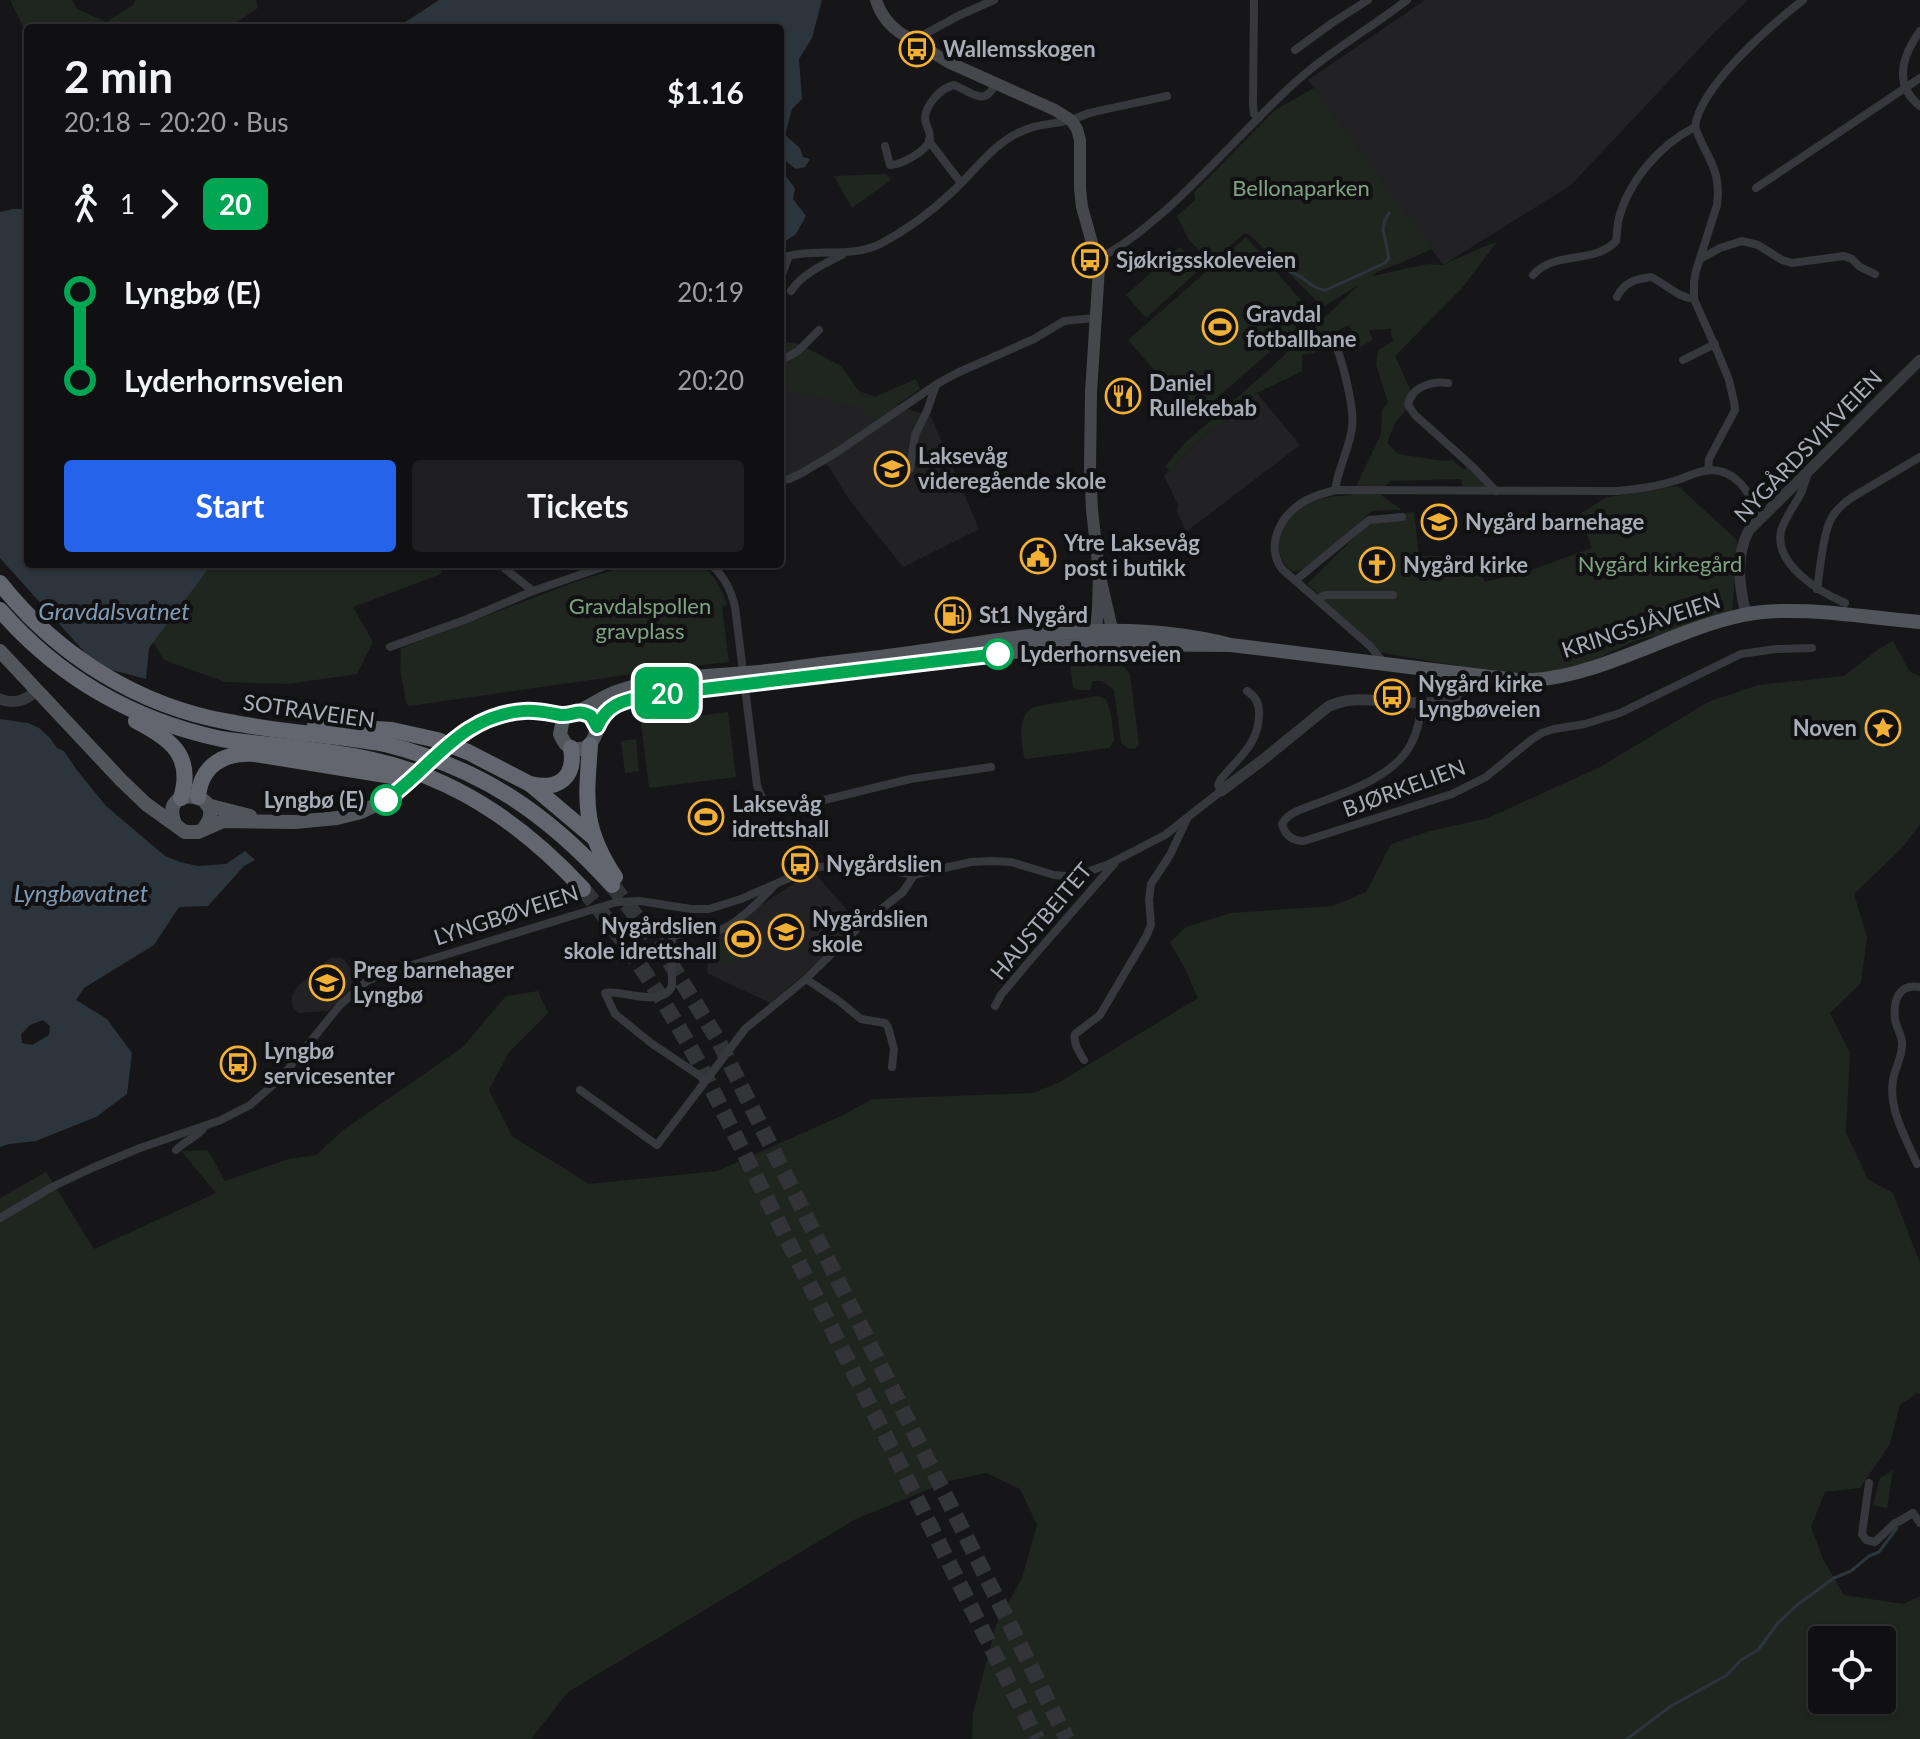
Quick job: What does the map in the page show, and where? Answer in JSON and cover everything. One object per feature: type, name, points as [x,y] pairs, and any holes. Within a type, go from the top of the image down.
[{"type":"highway","name":"SOTRAVEIEN","points":[[0,583],[28,615],[74,655],[102,675],[158,703],[230,722],[385,744],[458,767],[514,797],[614,882],[593,837]]},
{"type":"highway","name":"SOTRAVEIEN","points":[[0,610],[64,671],[121,705],[173,726],[221,739],[372,760],[425,776],[468,795],[522,831],[583,889]]},
{"type":"highway","points":[[64,671],[87,694],[168,741],[180,756],[186,772],[179,800]]},
{"type":"highway","points":[[230,722],[343,725],[392,730],[437,740],[486,760],[530,784],[593,837]]},
{"type":"highway","points":[[590,745],[586,790],[593,837]]},
{"type":"highway","points":[[530,784],[546,787],[564,779],[571,769],[571,748]]},
{"type":"highway","points":[[203,801],[200,782],[207,770],[229,756],[245,753],[367,771],[468,795]]},
{"type":"main road","points":[[876,0],[892,27],[912,41],[948,62],[1043,104],[1071,120],[1077,129],[1082,207],[1099,268],[1091,392],[1090,468],[1099,572],[1112,629],[1106,644]]},
{"type":"main road","points":[[1099,572],[1096,630],[1106,644]]},
{"type":"main road","name":"KRINGSJÅVEIEN","points":[[1471,674],[1532,680],[1570,673],[1592,668],[1700,626],[1771,611],[1920,622]]},
{"type":"main road","points":[[528,711],[560,734],[571,748],[584,748],[597,734],[597,727],[608,709],[627,700],[743,678],[1040,634],[1096,630],[1170,633],[1231,645]]},
{"type":"main road","points":[[560,734],[561,724],[572,714],[614,693],[669,680],[743,678],[1106,644],[1231,645],[1471,674]]},
{"type":"main road","points":[[0,651],[146,804],[185,832],[192,833],[223,821],[322,820],[371,808],[404,786],[467,730],[494,716],[528,711],[591,716],[597,727]]},
{"type":"main road","points":[[135,792],[160,801],[179,800],[192,795],[245,815],[278,821]]},
{"type":"main road","points":[[175,824],[172,812],[179,800]]},
{"type":"main road","points":[[203,801],[210,817],[204,828]]},
{"type":"street","points":[[912,41],[994,0]]},
{"type":"street","points":[[1254,0],[1253,105],[1254,114],[1259,118]]},
{"type":"street","points":[[1295,50],[1368,0]]},
{"type":"street","points":[[1097,259],[1143,230],[1209,170],[1286,90],[1317,63],[1407,0]]},
{"type":"street","points":[[1533,275],[1547,263],[1596,253],[1614,244],[1623,207],[1643,171],[1663,149],[1695,127],[1702,106],[1723,76],[1761,36],[1803,0]]},
{"type":"street","points":[[1920,31],[1908,52],[1902,77],[1909,96],[1920,106]]},
{"type":"street","points":[[1756,188],[1920,78]]},
{"type":"street","points":[[961,183],[929,141],[926,113],[944,89],[954,85],[982,97],[992,91],[995,84]]},
{"type":"street","points":[[785,258],[870,249],[936,206],[1013,136],[1037,125],[1071,120],[1167,96]]},
{"type":"street","points":[[1695,127],[1713,162],[1718,185],[1717,205],[1694,282],[1694,299],[1729,380],[1735,410],[1709,459],[1708,470]]},
{"type":"street","points":[[885,146],[892,166],[914,155],[929,141]]},
{"type":"street","points":[[1700,260],[1720,248],[1749,242],[1792,263],[1844,256],[1875,274]]},
{"type":"street","points":[[791,291],[806,275],[846,253]]},
{"type":"street","points":[[1617,297],[1625,285],[1651,277],[1675,292],[1694,299]]},
{"type":"street","points":[[784,480],[834,454],[957,373],[1034,339],[1064,321],[1095,318]]},
{"type":"street","points":[[784,359],[798,351],[819,330]]},
{"type":"street","points":[[1333,340],[1339,351],[1353,416],[1352,431],[1335,490]]},
{"type":"street","points":[[1683,360],[1715,344]]},
{"type":"street","name":"NYGÅRDSVIKVEIEN","points":[[1746,614],[1740,555],[1749,530],[1920,360]]},
{"type":"street","points":[[1448,383],[1432,383],[1422,387],[1414,392],[1408,405],[1496,491]]},
{"type":"street","points":[[910,469],[915,435],[937,384]]},
{"type":"street","points":[[1817,589],[1831,517],[1851,498],[1920,457]]},
{"type":"street","points":[[1384,663],[1370,646],[1278,563],[1275,542],[1279,529],[1286,516],[1310,498],[1335,490],[1618,491],[1660,485],[1708,470],[1723,472],[1740,482],[1759,520]]},
{"type":"street","points":[[1808,472],[1782,528],[1781,545],[1790,564],[1808,582],[1845,603]]},
{"type":"street","points":[[1296,580],[1369,520],[1402,517]]},
{"type":"street","points":[[504,568],[533,591]]},
{"type":"street","points":[[390,647],[599,568]]},
{"type":"street","points":[[715,568],[731,591],[757,785],[764,801],[783,810],[910,779],[991,767]]},
{"type":"street","points":[[1318,599],[1325,595],[1393,595]]},
{"type":"street","name":"BJØRKELIEN","points":[[1422,702],[1413,742],[1398,763],[1345,792],[1289,815],[1282,824],[1289,837],[1304,841],[1452,794],[1486,777],[1542,733],[1620,713],[1741,654],[1812,648]]},
{"type":"street","name":"LYNGBØVEIEN","points":[[0,1218],[52,1187],[92,1168],[235,1114],[266,1093],[340,1005],[372,978],[617,902],[640,901],[709,909],[741,899],[812,868],[829,865],[861,865],[914,875],[971,862],[991,861],[1011,862],[1054,875],[1067,876],[1094,870],[1165,835],[1329,706],[1342,701],[1422,702],[1461,696],[1469,686],[1471,674]]},
{"type":"street","points":[[0,699],[14,702],[38,690]]},
{"type":"street","name":"LYNGBØVEIEN","points":[[1221,791],[1218,785],[1221,779],[1251,744],[1259,729],[1258,703],[1247,691]]},
{"type":"street","name":"LYNGBØVEIEN","points":[[1084,1060],[1076,1045],[1075,1034],[1100,1015],[1146,937],[1151,925],[1151,884],[1188,818]]},
{"type":"street","name":"HAUSTBEITET","points":[[995,1006],[1001,995],[1117,860]]},
{"type":"street","points":[[580,1090],[657,1145],[745,1029],[806,979],[861,925],[903,892],[914,875]]},
{"type":"street","points":[[706,1080],[615,1014],[605,996],[607,992],[663,996],[672,986],[672,937],[694,931],[716,932],[736,920],[778,882]]},
{"type":"street","points":[[806,979],[861,1019],[885,1023],[894,1049],[892,1067]]},
{"type":"street","points":[[1917,1164],[1899,1121],[1892,1090],[1902,1043],[1895,1019],[1896,1005],[1904,987],[1920,987]]},
{"type":"street","name":"LYNGBØVEIEN","points":[[176,1150],[200,1134],[206,1125]]},
{"type":"street","points":[[1869,1483],[1862,1534],[1866,1540],[1871,1543],[1880,1539],[1896,1522],[1913,1513],[1920,1523]]},
{"type":"shaded area","points":[[1425,0],[1748,0],[1571,185],[1443,265],[1308,80]]},
{"type":"shaded area","name":"Laksevåg videregående skole","points":[[784,373],[848,387],[931,417],[979,529],[903,567],[850,501],[827,464],[791,476],[784,475]]},
{"type":"shaded area","points":[[1257,393],[1300,445],[1186,532],[1177,511],[1178,505],[1164,476],[1202,437],[1227,421]]},
{"type":"shaded area","name":"Nygårdslien skole","points":[[813,871],[861,926],[770,1003],[707,973],[710,938]]},
{"type":"shaded area","name":"Preg barnehager Lyngbø","points":[[330,958],[345,960],[354,975],[351,988],[328,1011],[298,1013],[292,1006],[292,996],[298,986]]},
{"type":"green space","points":[[10,0],[72,0],[77,9],[106,22],[133,5],[135,0],[256,0],[258,8],[234,24],[24,24],[24,29]]},
{"type":"green space","name":"Bellonaparken","points":[[1314,88],[1432,249],[1372,276],[1428,264],[1443,265],[1497,242],[1462,288],[1395,356],[1415,400],[1395,423],[1387,443],[1398,454],[1452,460],[1465,470],[1466,463],[1487,487],[1462,486],[1461,479],[1391,481],[1379,491],[1402,510],[1371,512],[1318,559],[1293,571],[1284,563],[1278,547],[1286,524],[1309,503],[1352,495],[1381,434],[1382,410],[1388,402],[1376,365],[1378,350],[1394,341],[1391,329],[1370,330],[1373,340],[1360,347],[1349,325],[1322,339],[1314,353],[1302,355],[1302,371],[1257,393],[1227,421],[1202,437],[1170,471],[1165,466],[1186,442],[1359,285],[1323,307],[1251,236],[1245,233],[1222,253],[1206,257],[1189,240],[1177,216],[1195,200],[1194,192],[1275,110]]},
{"type":"green space","points":[[886,174],[891,180],[852,208],[834,176]]},
{"type":"green space","name":"Gravdal fotballbane","points":[[1246,237],[1313,314],[1195,417],[1128,340]]},
{"type":"green space","points":[[1180,247],[1200,269],[1146,318],[1126,295]]},
{"type":"green space","points":[[784,342],[799,344],[841,366],[863,397],[872,398],[916,379],[920,389],[875,420],[858,407],[811,394],[784,390]]},
{"type":"green space","name":"Nygård kirkegård","points":[[1678,486],[1737,540],[1732,616],[1634,641],[1590,662],[1525,678],[1378,652],[1307,584],[1376,516],[1414,512],[1419,556],[1472,556],[1485,582],[1526,572],[1592,548],[1580,514],[1607,497]]},
{"type":"green space","points":[[209,568],[443,568],[441,574],[353,607],[373,642],[357,674],[289,684],[225,682],[164,660],[153,642]]},
{"type":"green space","name":"Gravdalspollen gravplass","points":[[620,568],[704,568],[720,587],[727,605],[722,606],[729,662],[409,706],[406,703],[400,668],[401,648]]},
{"type":"green space","points":[[1893,641],[1910,672],[1920,676],[1920,824],[1903,847],[1854,894],[1867,937],[1861,983],[1830,1013],[1850,1053],[1846,1133],[1868,1179],[1893,1193],[1920,1263],[1920,1394],[1900,1405],[1890,1444],[1860,1488],[1825,1492],[1811,1527],[1823,1559],[1844,1595],[1903,1604],[1920,1596],[1920,1739],[972,1739],[973,1713],[996,1625],[1022,1578],[1037,1525],[1020,1489],[986,1473],[949,1481],[854,1520],[568,1692],[531,1739],[0,1739],[0,1198],[46,1172],[94,1249],[216,1193],[181,1151],[208,1150],[225,1181],[289,1159],[316,1155],[342,1131],[463,1047],[506,996],[538,991],[548,1013],[509,1052],[489,1090],[512,1136],[589,1184],[717,1171],[873,1099],[1033,1093],[1060,1082],[1198,998],[1170,942],[1186,927],[1231,913],[1333,906],[1366,892],[1391,844],[1430,831],[1488,818],[1600,767],[1708,702],[1758,685],[1844,676]]},
{"type":"green space","points":[[1113,654],[1130,674],[1139,745],[1135,749],[1127,748],[1121,742],[1114,690],[1102,681],[1093,681],[1090,690],[1073,687],[1070,665],[1081,664],[1081,656]]},
{"type":"green space","points":[[1098,696],[1106,699],[1111,714],[1114,741],[1109,748],[1024,757],[1022,723],[1033,707]]},
{"type":"green space","points":[[728,712],[736,777],[649,788],[641,723]]},
{"type":"green space","points":[[636,739],[639,771],[625,773],[621,741]]},
{"type":"green space","points":[[743,928],[755,948],[725,967],[713,947]]},
{"type":"green space","points":[[1893,1470],[1887,1508],[1873,1505],[1880,1478]]},
{"type":"water","points":[[439,0],[822,0],[812,38],[799,59],[802,99],[792,109],[785,135],[800,148],[803,157],[810,159],[805,167],[796,169],[784,160],[784,24],[400,24]]},
{"type":"water","points":[[784,174],[795,188],[793,199],[806,216],[796,234],[784,242]]},
{"type":"water","name":"Gravdalsvatnet","points":[[24,209],[24,568],[209,568],[149,648],[146,679],[97,666],[0,558],[0,212]]},
{"type":"water","name":"Lyngbøvatnet","points":[[0,719],[39,728],[57,748],[64,751],[106,806],[165,856],[198,866],[226,864],[245,851],[255,860],[244,866],[208,906],[179,907],[154,945],[84,988],[76,1000],[107,1019],[132,1053],[127,1094],[96,1117],[36,1141],[0,1147]],"holes":[[[43,1020],[50,1026],[49,1035],[32,1045],[22,1043],[21,1034],[30,1025]]]},
{"type":"waterway","points":[[1290,272],[1316,288],[1326,290],[1385,263],[1389,258],[1383,229],[1389,213]]},
{"type":"waterway","points":[[1627,1739],[1671,1706],[1727,1675],[1741,1660],[1758,1650],[1778,1623],[1797,1605],[1834,1578],[1851,1571],[1879,1552],[1897,1528]]},
{"type":"tunnel","points":[[612,885],[663,951],[718,1040],[1067,1739]]},
{"type":"tunnel","points":[[583,889],[646,975],[701,1067],[1037,1739]]},
{"type":"bus line","name":"20","points":[[386,800],[450,742],[494,716],[528,711],[566,716],[579,712],[591,716],[597,727],[608,709],[645,696],[998,654]]},
{"type":"place","name":"Wallemsskogen","points":[[917,49]]},
{"type":"place","name":"Sjøkrigsskoleveien","points":[[1090,260]]},
{"type":"place","name":"Gravdal fotballbane","points":[[1220,327]]},
{"type":"place","name":"Daniel Rullekebab","points":[[1123,396]]},
{"type":"place","name":"Laksevåg videregående skole","points":[[892,469]]},
{"type":"place","name":"Nygård barnehage","points":[[1439,522]]},
{"type":"place","name":"Ytre Laksevåg post i butikk","points":[[1038,556]]},
{"type":"place","name":"Nygård kirke","points":[[1377,565]]},
{"type":"place","name":"St1 Nygård","points":[[953,615]]},
{"type":"place","name":"Lyderhornsveien","points":[[998,654]]},
{"type":"place","name":"Nygård kirke Lyngbøveien","points":[[1392,697]]},
{"type":"place","name":"Noven","points":[[1883,728]]},
{"type":"place","name":"Lyngbø (E)","points":[[386,800]]},
{"type":"place","name":"Laksevåg idrettshall","points":[[706,817]]},
{"type":"place","name":"Nygårdslien","points":[[800,864]]},
{"type":"place","name":"Nygårdslien skole","points":[[786,932]]},
{"type":"place","name":"Nygårdslien skole idrettshall","points":[[743,939]]},
{"type":"place","name":"Preg barnehager Lyngbø","points":[[327,983]]},
{"type":"place","name":"Lyngbø servicesenter","points":[[238,1064]]}]
